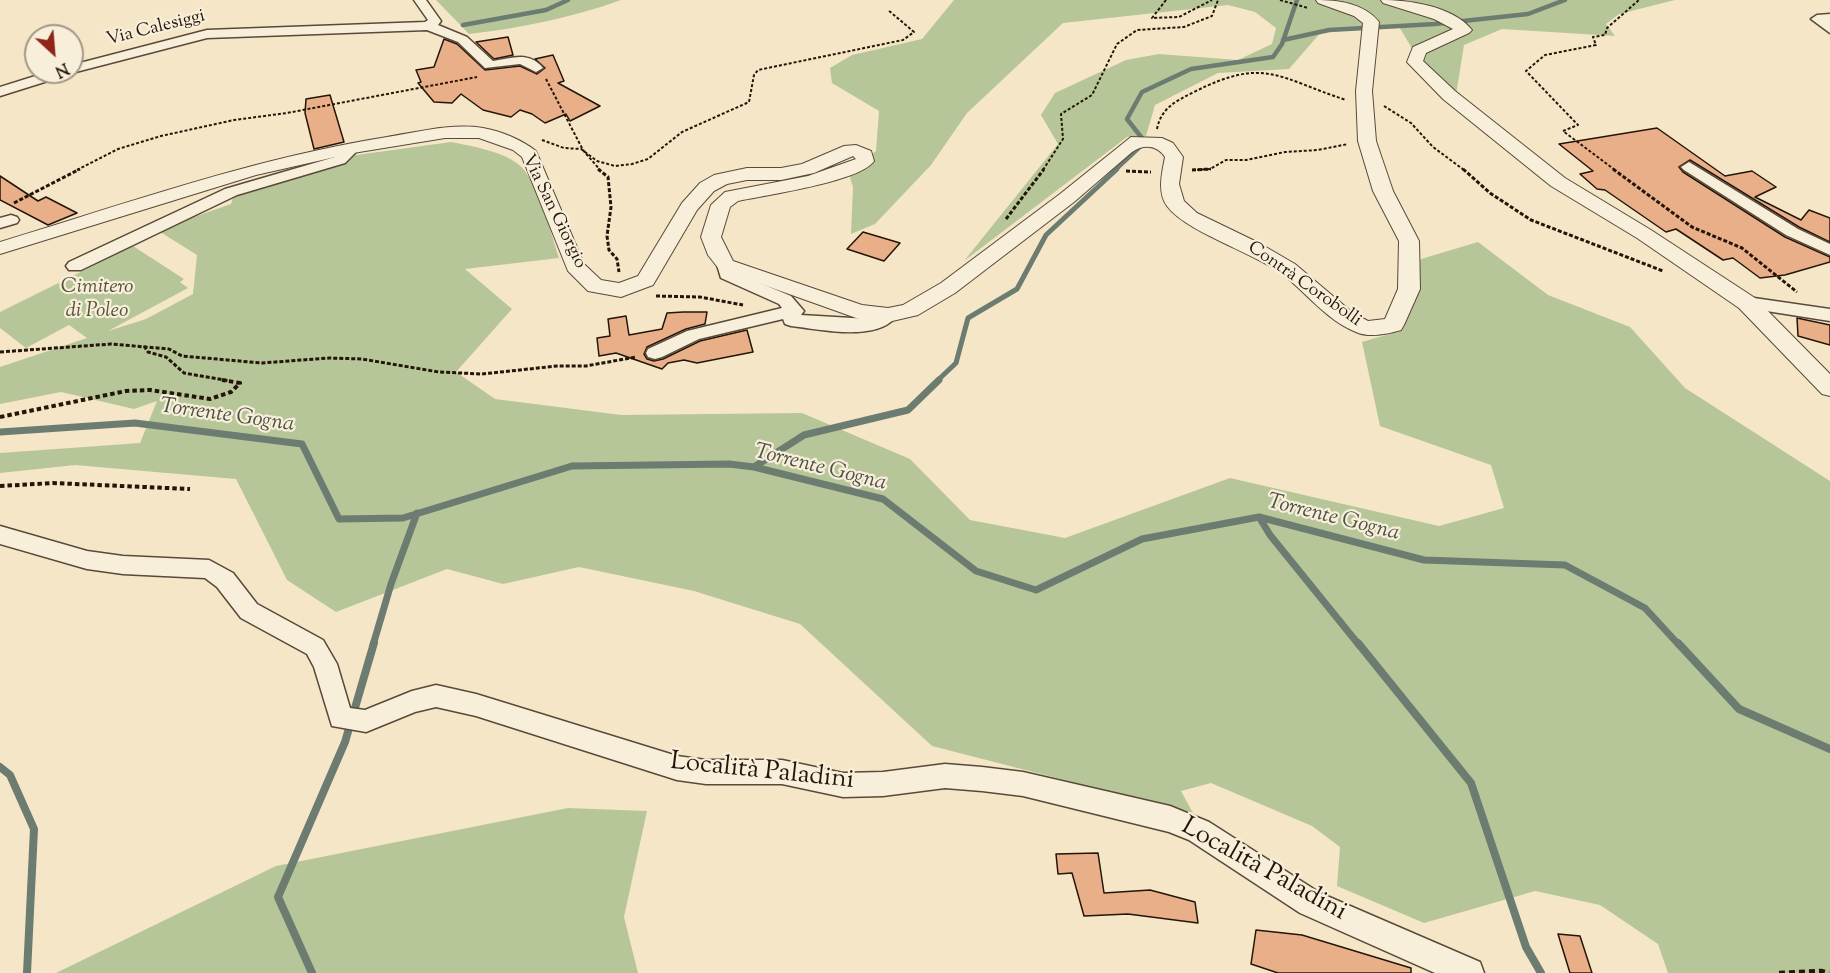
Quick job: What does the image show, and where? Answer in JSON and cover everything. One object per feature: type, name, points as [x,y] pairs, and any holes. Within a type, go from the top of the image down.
[{"type":"street","points":[[420,0],[435,21],[428,26]]},
{"type":"street","name":"Contrà Corobolli","points":[[1149,141],[1167,147],[1174,157],[1170,184],[1175,203],[1190,217],[1252,247],[1288,269],[1345,318],[1365,328],[1385,328],[1394,325],[1409,289],[1409,242],[1383,191],[1367,141],[1364,97],[1371,22],[1359,13],[1323,0]]},
{"type":"street","points":[[1388,0],[1453,22],[1464,30],[1419,50],[1415,62],[1449,95],[1558,182],[1644,234],[1747,303],[1830,388]]},
{"type":"street","points":[[1830,18],[1817,19],[1830,29]]},
{"type":"street","name":"Via Calesiggi","points":[[84,66],[207,34],[428,26],[457,34],[471,44],[490,65],[522,60],[530,62],[536,68]]},
{"type":"street","points":[[0,92],[25,84]]},
{"type":"street","name":"Via San Giorgio","points":[[0,248],[251,171],[353,148],[445,133],[481,133],[519,146],[530,155],[575,267],[595,286],[621,290],[639,285]]},
{"type":"street","points":[[639,285],[646,280],[689,207],[707,186],[721,179],[747,174],[780,174],[807,169],[844,151],[856,150],[865,155],[865,161],[836,174],[732,196],[721,205],[711,237],[718,255],[726,265],[859,312],[888,315],[910,310],[948,288],[1104,169],[1149,141]]},
{"type":"street","name":"Via San Giorgio","points":[[75,266],[231,192],[340,160],[353,148]]},
{"type":"street","points":[[1689,167],[1792,232],[1830,250]]},
{"type":"street","points":[[655,352],[671,347],[690,336],[757,318],[795,311],[785,300],[732,278],[727,274],[726,265]]},
{"type":"street","points":[[1747,303],[1828,315]]},
{"type":"street","points":[[791,320],[854,326],[873,325],[888,315]]},
{"type":"street","name":"Località Paladini","points":[[0,535],[87,560],[123,565],[209,569],[225,580],[249,611],[315,647],[350,719],[366,721],[411,702],[436,696],[476,705],[677,768],[706,772],[782,772],[843,785],[945,776],[1023,784],[1170,819],[1199,831],[1310,903],[1469,973]]},
{"type":"path","points":[[1166,0],[1152,18],[1179,17],[1212,0]]},
{"type":"path","points":[[1000,226],[1034,184],[1063,139],[1061,114],[1092,95],[1117,44],[1137,30],[1184,27],[1212,16],[1218,0]]},
{"type":"path","points":[[1639,0],[1607,28],[1605,35],[1593,37],[1596,45],[1545,54],[1526,71],[1578,125],[1563,131],[1692,227],[1742,248],[1828,315]]},
{"type":"path","points":[[534,134],[549,144],[581,149],[597,161],[615,166],[648,159],[682,132],[749,102],[754,75],[758,70],[903,40],[914,32],[888,10]]},
{"type":"path","points":[[7,216],[118,149],[161,136],[234,120],[287,113],[464,81],[500,69],[501,63]]},
{"type":"path","points":[[536,68],[556,91],[559,106],[572,126],[588,160],[608,177],[611,207],[609,249],[617,259],[621,278],[639,285],[656,296],[714,298],[741,304],[757,318]]},
{"type":"path","points":[[1149,141],[1162,112],[1178,99],[1212,82],[1247,72],[1268,73],[1335,97],[1364,97],[1411,123],[1433,147],[1461,167],[1490,193],[1531,220],[1668,273]]},
{"type":"path","points":[[1104,169],[1148,172],[1210,169],[1227,160],[1246,160],[1285,152],[1318,150],[1367,141]]},
{"type":"path","points":[[0,352],[111,344],[169,349],[182,356],[262,363],[329,358],[362,359],[439,372],[482,374],[557,366],[585,366],[620,361],[655,352]]},
{"type":"path","points":[[0,417],[124,390],[152,390],[221,399],[232,394],[240,384],[184,373],[165,357],[148,352],[144,346]]},
{"type":"path","points":[[0,486],[53,483],[190,489]]},
{"type":"path","points":[[1779,973],[1821,971],[1829,973]]},
{"type":"green space","points":[[436,0],[621,0],[546,22],[469,34]]},
{"type":"green space","points":[[954,0],[1675,0],[1619,14],[1606,24],[1615,36],[1502,29],[1464,45],[1456,95],[1422,65],[1398,25],[1322,31],[1289,69],[1218,73],[1155,105],[1146,136],[1127,137],[964,261],[1058,144],[1041,115],[1055,93],[1126,60],[1159,54],[1238,60],[1272,44],[1276,28],[1255,12],[1228,5],[1063,23],[967,113],[931,165],[875,224],[851,234],[853,187],[849,174],[876,151],[879,111],[832,83],[830,68],[852,55],[922,39]]},
{"type":"green space","name":"Cimitero di Poleo","points":[[451,142],[504,156],[525,171],[538,194],[559,258],[465,269],[512,309],[456,372],[495,399],[621,415],[802,413],[910,459],[970,520],[1065,538],[1230,478],[1439,526],[1504,508],[1491,465],[1380,426],[1362,342],[1400,331],[1421,259],[1478,242],[1548,295],[1630,327],[1685,388],[1830,481],[1830,973],[1668,973],[1658,944],[1600,905],[1535,891],[1424,923],[1337,886],[1340,847],[1312,826],[1211,783],[1181,791],[1193,813],[932,746],[800,624],[694,591],[579,567],[503,584],[447,569],[336,612],[287,580],[236,479],[75,465],[0,473],[0,453],[140,443],[157,401],[134,409],[61,392],[0,404],[0,367],[87,338],[69,325],[26,348],[0,328],[0,312],[133,246],[184,279],[180,282],[188,288],[108,331],[146,319],[193,294],[197,255],[157,230],[231,204],[234,195],[342,157]]},
{"type":"green space","points":[[568,808],[647,811],[624,917],[638,973],[56,973],[276,866]]},
{"type":"building","points":[[508,37],[513,55],[494,59],[476,42]]},
{"type":"building","points":[[444,39],[457,44],[485,70],[520,66],[537,74],[545,68],[535,59],[553,55],[564,81],[558,83],[600,106],[570,121],[566,114],[545,123],[532,114],[520,110],[511,117],[483,110],[461,94],[452,103],[434,102],[418,83],[421,82],[416,70],[434,67]]},
{"type":"building","points":[[330,95],[344,142],[314,149],[305,113],[306,99]]},
{"type":"building","points":[[1657,128],[1725,176],[1752,171],[1776,187],[1755,197],[1801,220],[1809,210],[1830,218],[1830,242],[1799,227],[1690,160],[1679,167],[1683,172],[1785,237],[1830,257],[1830,262],[1785,275],[1760,278],[1733,258],[1723,260],[1676,229],[1666,232],[1605,190],[1597,189],[1580,174],[1593,171],[1559,144]]},
{"type":"building","points":[[0,176],[38,201],[46,197],[77,213],[48,225],[0,200]]},
{"type":"building","points":[[863,232],[900,243],[884,261],[847,249]]},
{"type":"building","points":[[707,312],[705,324],[686,329],[647,347],[644,354],[647,359],[654,361],[663,359],[700,341],[747,330],[753,352],[697,363],[684,360],[668,363],[662,369],[616,353],[599,356],[597,338],[610,336],[608,319],[626,316],[629,335],[662,329],[667,313]]},
{"type":"building","points":[[1797,318],[1830,325],[1830,345],[1798,336]]},
{"type":"building","points":[[1098,853],[1104,893],[1150,890],[1195,902],[1198,923],[1128,914],[1084,916],[1072,873],[1058,874],[1056,854]]},
{"type":"building","points":[[1256,930],[1302,935],[1411,968],[1411,973],[1278,973],[1251,964]]},
{"type":"building","points":[[1558,934],[1580,936],[1592,973],[1570,973]]},
{"type":"waterway","points":[[463,25],[546,10],[568,0]]},
{"type":"waterway","points":[[1283,40],[1297,0]]},
{"type":"waterway","points":[[1283,40],[1329,30],[1435,24],[1528,14],[1565,0]]},
{"type":"waterway","points":[[1115,170],[1145,142],[1127,119],[1142,92],[1191,69],[1273,57],[1283,40]]},
{"type":"waterway","points":[[937,381],[956,363],[968,318],[1017,289],[1046,235],[1117,169]]},
{"type":"waterway","points":[[754,467],[804,435],[908,410],[939,380]]},
{"type":"waterway","name":"Torrente Gogna","points":[[0,432],[135,423],[302,444],[339,519],[403,518],[417,514]]},
{"type":"waterway","name":"Torrente Gogna","points":[[417,514],[572,466],[729,464],[754,467]]},
{"type":"waterway","name":"Torrente Gogna","points":[[754,467],[883,499],[976,571],[1036,590],[1142,539],[1259,517]]},
{"type":"waterway","points":[[373,645],[391,584],[417,514]]},
{"type":"waterway","name":"Torrente Gogna","points":[[1259,517],[1424,560],[1565,565],[1645,608],[1679,645]]},
{"type":"waterway","points":[[1259,517],[1270,535],[1359,645]]},
{"type":"waterway","points":[[312,973],[278,897],[345,742],[374,643]]},
{"type":"waterway","points":[[1358,643],[1471,783],[1526,947],[1541,973]]},
{"type":"waterway","name":"Torrente Gogna","points":[[1678,643],[1739,709],[1830,749]]},
{"type":"waterway","points":[[0,767],[10,775],[34,829],[27,973]]}]
